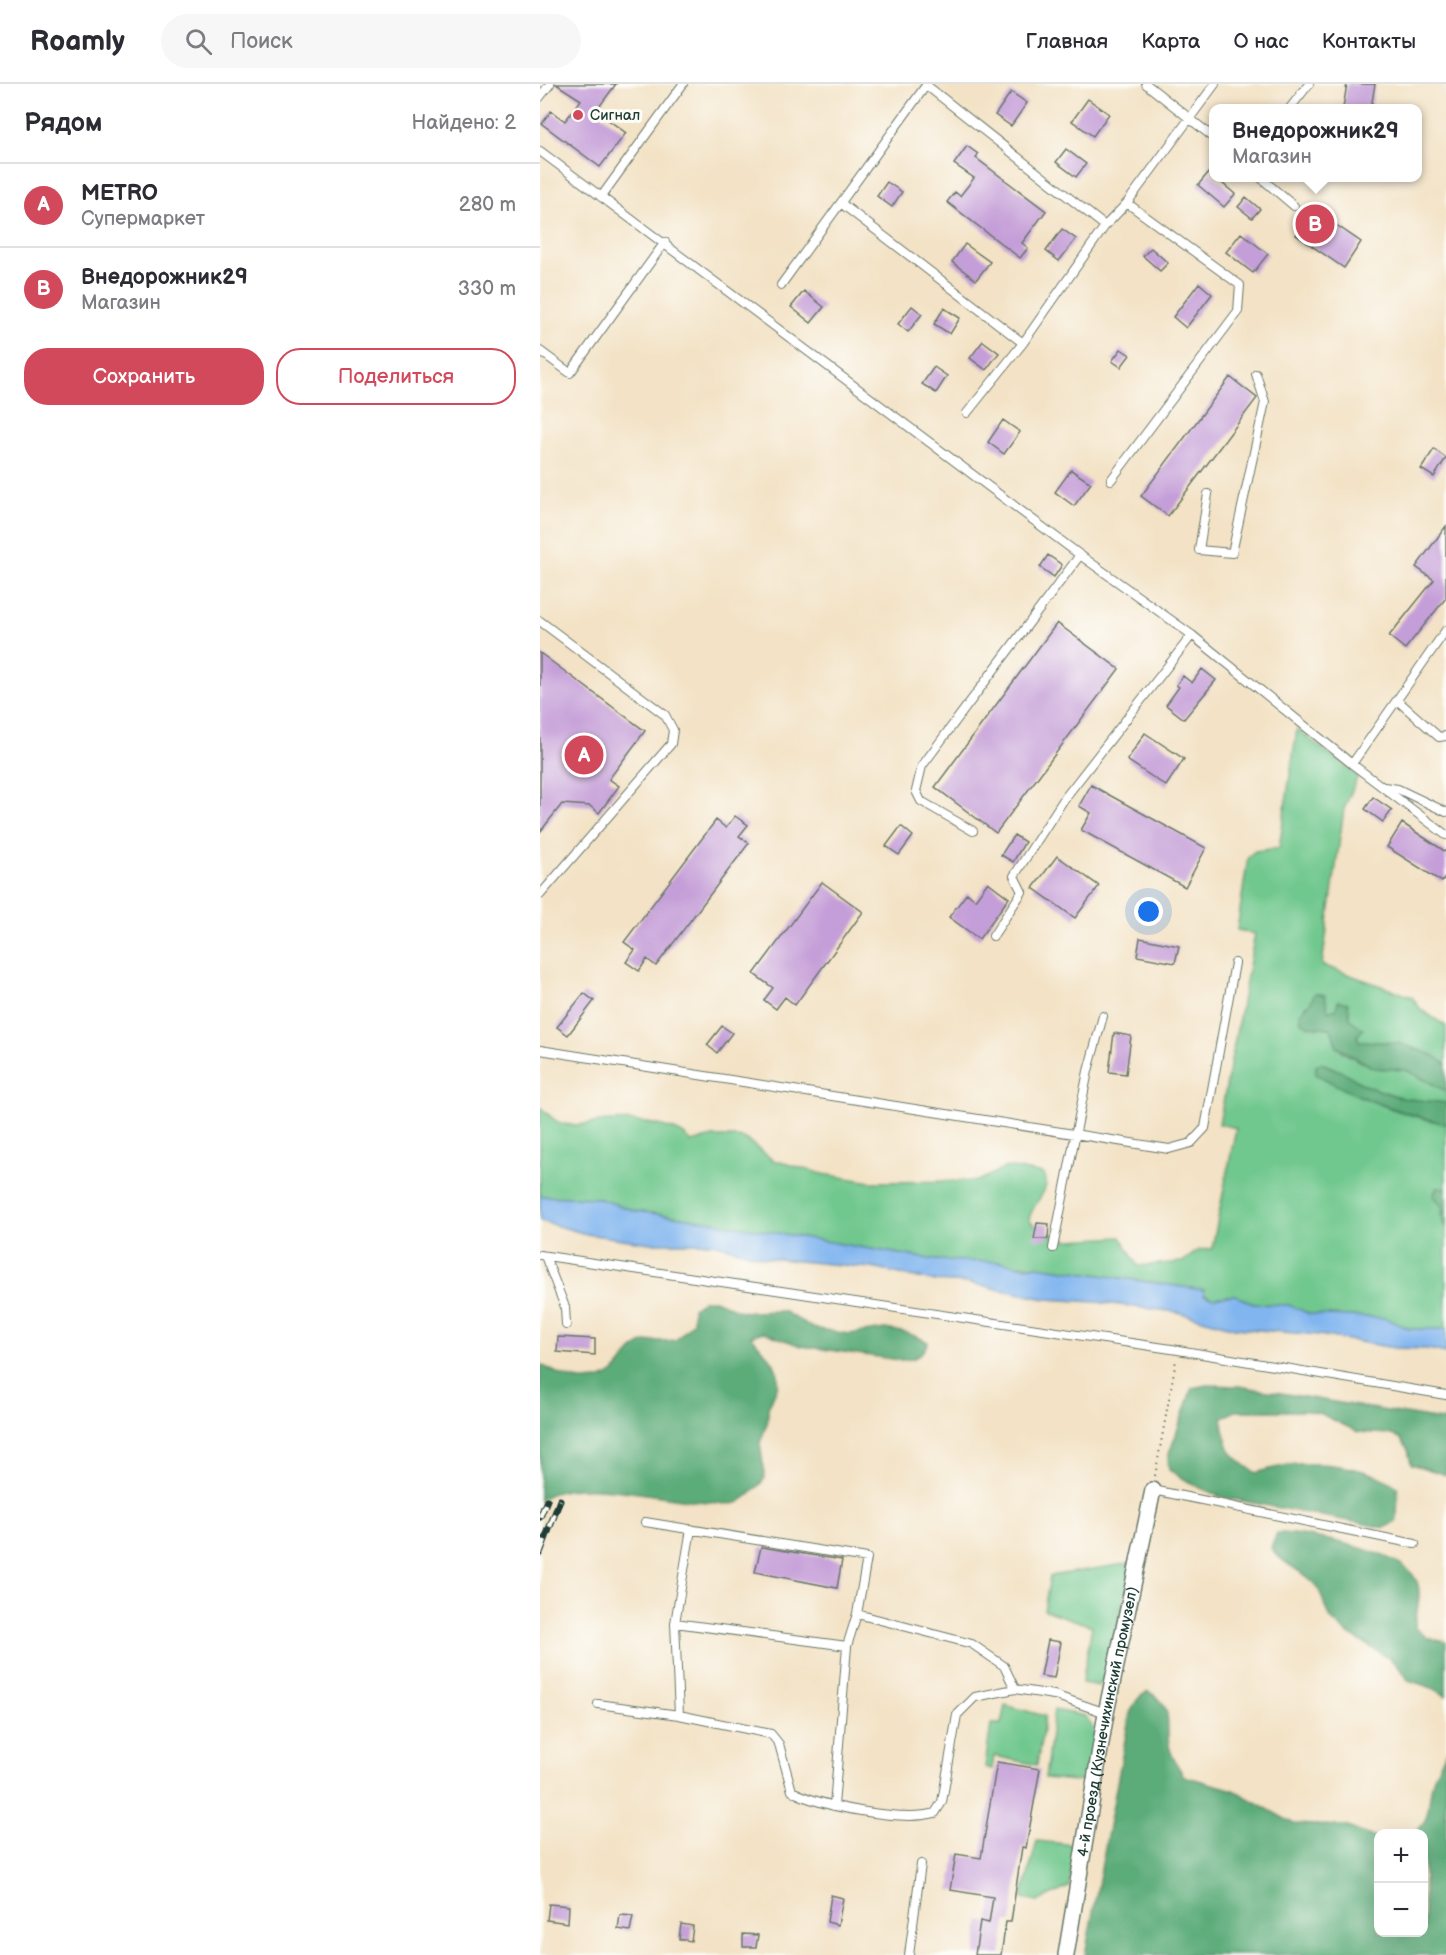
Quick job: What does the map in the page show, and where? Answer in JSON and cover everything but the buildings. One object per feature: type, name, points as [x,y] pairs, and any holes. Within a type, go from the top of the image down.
[{"type":"street","name":"4-й проезд (Кузнечихинский промузел)","points":[[1066,1955],[1106,1713],[1153,1490]]},
{"type":"lane","points":[[540,97],[550,84]]},
{"type":"lane","points":[[601,197],[683,84]]},
{"type":"lane","points":[[1146,84],[1209,134]]},
{"type":"lane","points":[[967,413],[1023,343],[1105,226],[1127,203],[1215,84]]},
{"type":"lane","points":[[1293,104],[1309,84]]},
{"type":"lane","points":[[781,285],[842,204],[926,85],[1105,226]]},
{"type":"lane","points":[[540,151],[665,242],[1080,555],[1192,635],[1352,764],[1446,835]]},
{"type":"lane","points":[[1267,182],[1294,206]]},
{"type":"lane","points":[[1111,480],[1238,311],[1240,285],[1127,203]]},
{"type":"lane","points":[[842,204],[1023,343]]},
{"type":"lane","points":[[540,351],[570,373],[665,242]]},
{"type":"lane","points":[[1208,494],[1199,550],[1232,553],[1265,402],[1256,374]]},
{"type":"lane","points":[[973,831],[921,801],[916,791],[922,766],[1080,555]]},
{"type":"lane","points":[[540,621],[665,715],[673,730],[670,744],[540,895]]},
{"type":"lane","points":[[1352,764],[1446,630]]},
{"type":"lane","points":[[993,936],[1023,892],[1014,876],[1064,799],[1192,635]]},
{"type":"lane","points":[[1397,700],[1439,737],[1446,736]]},
{"type":"lane","points":[[1383,787],[1398,789],[1446,812]]},
{"type":"lane","points":[[540,1050],[1169,1149],[1191,1143],[1205,1128],[1235,963]]},
{"type":"lane","points":[[1053,1248],[1088,1071],[1104,1016]]},
{"type":"lane","points":[[542,1255],[565,1307],[566,1325]]},
{"type":"lane","points":[[542,1255],[1178,1350],[1446,1395]]},
{"type":"lane","points":[[1153,1490],[1414,1544]]},
{"type":"lane","points":[[645,1521],[867,1558],[857,1614],[847,1646],[834,1806]]},
{"type":"lane","points":[[679,1715],[675,1623],[691,1529]]},
{"type":"lane","points":[[857,1614],[972,1644],[1004,1666],[1015,1689]]},
{"type":"lane","points":[[675,1623],[847,1646]]},
{"type":"lane","points":[[598,1704],[679,1715],[771,1734],[779,1744],[792,1791],[805,1798],[834,1806],[921,1817],[935,1813],[942,1802],[957,1715],[975,1697],[1015,1689],[1054,1695],[1106,1713]]},
{"type":"lane","points":[[909,1955],[921,1864]]},
{"type":"path","points":[[1153,1490],[1178,1350]]},
{"type":"green space","points":[[1297,729],[1358,776],[1344,809],[1322,965],[1412,997],[1421,1010],[1446,1026],[1446,1064],[1432,1055],[1398,1043],[1359,1041],[1357,1036],[1363,1029],[1350,1019],[1348,1008],[1327,1011],[1326,1005],[1310,1003],[1303,1009],[1308,1026],[1331,1028],[1337,1047],[1344,1053],[1374,1068],[1406,1070],[1446,1091],[1446,1103],[1406,1099],[1364,1085],[1326,1064],[1316,1066],[1317,1074],[1364,1098],[1446,1124],[1446,1329],[1410,1329],[1385,1318],[1310,1314],[1275,1305],[1253,1304],[1235,1295],[1212,1298],[1204,1294],[1204,1290],[1037,1266],[935,1260],[635,1211],[597,1198],[540,1196],[540,1107],[556,1121],[564,1124],[641,1122],[676,1131],[691,1142],[713,1137],[744,1138],[773,1160],[823,1174],[871,1182],[978,1181],[1007,1167],[1044,1174],[1046,1186],[1029,1220],[1040,1231],[1069,1240],[1121,1237],[1138,1266],[1182,1262],[1199,1250],[1212,1249],[1236,1128],[1219,1124],[1255,934],[1237,930],[1248,857],[1255,851],[1279,848]]},
{"type":"green space","points":[[1315,993],[1325,995],[1328,1011],[1336,1010],[1338,1001],[1348,1003],[1350,1019],[1363,1029],[1357,1036],[1359,1041],[1398,1043],[1433,1055],[1446,1064],[1446,1091],[1406,1070],[1374,1068],[1337,1047],[1331,1028],[1308,1026],[1301,1022],[1300,1013],[1310,1003]]},
{"type":"green space","points":[[1321,1063],[1345,1073],[1364,1085],[1401,1098],[1446,1103],[1446,1124],[1396,1110],[1347,1090],[1316,1074],[1316,1066]]},
{"type":"green space","points":[[1437,1187],[1446,1188],[1446,1227],[1443,1224],[1442,1206],[1433,1196]]},
{"type":"green space","points":[[703,1300],[715,1300],[737,1310],[748,1312],[783,1311],[813,1328],[849,1334],[885,1329],[908,1333],[928,1342],[917,1356],[899,1360],[801,1346],[763,1332],[751,1336],[773,1362],[778,1374],[778,1385],[768,1408],[768,1420],[760,1443],[765,1478],[757,1488],[736,1503],[693,1501],[597,1489],[574,1489],[555,1493],[540,1500],[540,1364],[566,1377],[586,1381],[605,1377],[614,1372],[639,1345],[652,1341],[676,1340],[693,1322],[693,1308]]},
{"type":"green space","points":[[1207,1385],[1239,1386],[1446,1421],[1446,1475],[1411,1464],[1408,1450],[1400,1438],[1388,1434],[1358,1432],[1321,1414],[1307,1411],[1235,1411],[1222,1418],[1230,1451],[1239,1461],[1256,1473],[1302,1464],[1331,1465],[1360,1470],[1398,1487],[1397,1520],[1385,1528],[1221,1497],[1169,1470],[1168,1457],[1192,1388]]},
{"type":"green space","points":[[1277,1533],[1309,1536],[1352,1545],[1392,1560],[1406,1568],[1415,1578],[1419,1589],[1415,1628],[1428,1638],[1446,1642],[1446,1696],[1435,1689],[1408,1680],[1393,1661],[1341,1629],[1327,1612],[1321,1595],[1312,1581],[1281,1559],[1271,1548]]},
{"type":"green space","points":[[1131,1563],[1110,1669],[1099,1686],[1082,1683],[1092,1626],[1044,1610],[1050,1576]]},
{"type":"green space","points":[[1148,1691],[1162,1703],[1167,1714],[1170,1749],[1184,1776],[1234,1790],[1294,1824],[1345,1826],[1374,1837],[1374,1937],[1428,1937],[1428,1829],[1418,1829],[1426,1818],[1434,1777],[1446,1753],[1446,1955],[1085,1955],[1130,1713],[1137,1700]]},
{"type":"green space","points":[[1005,1705],[1045,1716],[1037,1765],[994,1756],[992,1769],[985,1767],[991,1724],[1001,1724]]},
{"type":"green space","points":[[1054,1710],[1086,1716],[1096,1734],[1086,1782],[1045,1778]]},
{"type":"green space","points":[[1037,1841],[1075,1845],[1069,1887],[1037,1902],[1022,1898]]},
{"type":"water","points":[[540,1196],[597,1198],[635,1211],[935,1260],[1003,1262],[1023,1267],[1037,1266],[1204,1290],[1204,1295],[1213,1298],[1235,1295],[1253,1304],[1289,1305],[1310,1314],[1385,1318],[1409,1329],[1446,1329],[1446,1353],[1428,1349],[1394,1348],[1319,1335],[1235,1328],[1177,1312],[1096,1302],[1045,1299],[969,1283],[933,1281],[872,1268],[766,1258],[713,1243],[650,1243],[586,1234],[540,1221]]},
{"type":"railway","points":[[540,1517],[547,1500]]},
{"type":"railway","points":[[540,1553],[560,1500]]},
{"type":"place","name":"Сигнал","points":[[578,115]]},
{"type":"place","name":"Внедорожник29","points":[[1315,224]]},
{"type":"place","name":"METRO","points":[[584,755]]}]
